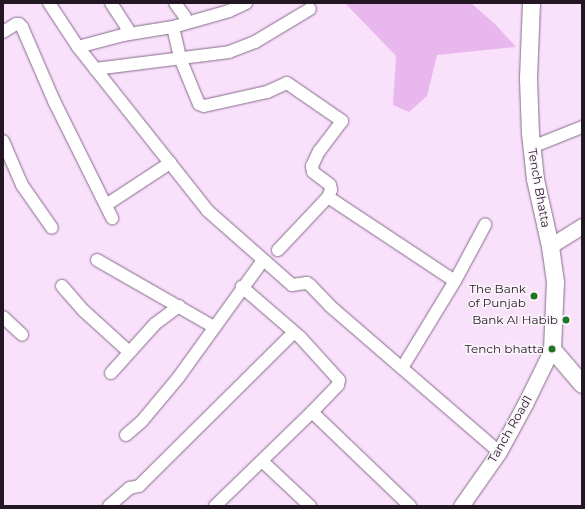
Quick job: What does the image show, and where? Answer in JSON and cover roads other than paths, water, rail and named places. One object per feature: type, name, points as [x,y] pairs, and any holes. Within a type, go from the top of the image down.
[{"type":"main road","name":"Tench Bhatta","points":[[531,3],[528,79],[532,147],[535,179],[550,246],[555,282],[552,349]]},
{"type":"main road","points":[[552,349],[582,384]]},
{"type":"street","points":[[49,3],[75,44],[208,211],[292,285],[310,284],[330,306],[499,452]]},
{"type":"street","points":[[111,3],[128,29]]},
{"type":"street","points":[[175,3],[186,18]]},
{"type":"street","points":[[75,44],[128,29],[186,18],[226,3]]},
{"type":"street","points":[[75,44],[173,27],[229,11],[246,3]]},
{"type":"street","points":[[95,70],[229,52],[255,42],[310,9]]},
{"type":"street","points":[[3,32],[16,24],[19,24],[22,27],[54,101],[112,218]]},
{"type":"street","points":[[173,27],[180,58],[199,104],[204,106],[267,92],[284,83],[342,120],[341,124],[319,151],[312,166],[313,172],[330,185],[331,190],[328,197],[278,250]]},
{"type":"street","points":[[532,147],[582,127]]},
{"type":"street","points":[[3,141],[22,184],[52,228]]},
{"type":"street","points":[[106,205],[170,163]]},
{"type":"street","points":[[328,197],[455,281]]},
{"type":"street","points":[[402,368],[455,281],[485,225]]},
{"type":"street","points":[[550,246],[582,226]]},
{"type":"street","points":[[97,260],[214,327]]},
{"type":"street","points":[[126,435],[142,421],[178,378],[242,287],[263,260]]},
{"type":"street","points":[[62,286],[84,311],[130,352]]},
{"type":"street","points":[[215,506],[312,412],[338,385],[340,380],[294,332],[242,287]]},
{"type":"street","points":[[111,373],[155,324],[179,306]]},
{"type":"street","points":[[3,317],[22,335]]},
{"type":"street","points":[[109,506],[130,488],[139,486],[294,332]]},
{"type":"street","name":"Tanch Road1","points":[[461,506],[499,452],[552,349]]},
{"type":"street","points":[[312,412],[410,506]]},
{"type":"street","points":[[262,461],[310,506]]},
{"type":"place","name":"The Bank of Punjab","points":[[534,296]]},
{"type":"place","name":"Bank Al Habib","points":[[566,320]]},
{"type":"place","name":"Tench bhatta","points":[[552,349]]}]
